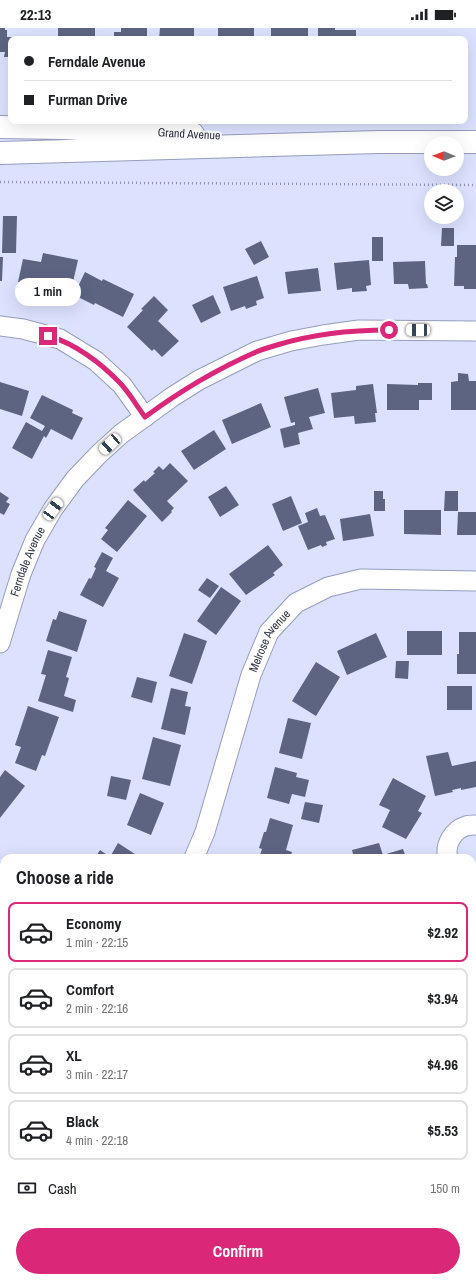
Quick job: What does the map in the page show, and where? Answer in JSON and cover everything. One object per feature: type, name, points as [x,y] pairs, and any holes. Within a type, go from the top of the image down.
[{"type":"main road","name":"Grand Avenue","points":[[0,127],[63,128],[378,142]]},
{"type":"main road","name":"Grand Avenue","points":[[0,153],[378,142],[476,142]]},
{"type":"street","points":[[0,326],[23,329],[60,339],[96,361],[122,385],[145,417]]},
{"type":"street","name":"Ferndale Avenue","points":[[0,643],[21,574],[35,540],[53,509],[75,479],[99,454],[121,434],[172,397],[199,380],[257,351],[290,341],[360,330],[476,331]]},
{"type":"street","name":"Melrose Avenue","points":[[196,854],[205,832],[251,675],[269,632],[296,603],[328,588],[361,579],[476,581]]},
{"type":"street","points":[[447,854],[448,843],[455,832],[466,826],[476,825]]},
{"type":"path","points":[[0,182],[476,185]]},
{"type":"building","points":[[0,28],[5,28],[5,30],[7,30],[8,37],[8,57],[4,57],[5,52],[0,52]]},
{"type":"building","points":[[58,28],[95,28],[95,36],[58,36]]},
{"type":"building","points":[[121,28],[147,28],[147,36],[114,36],[114,32],[121,32]]},
{"type":"building","points":[[160,28],[194,28],[194,36],[159,36]]},
{"type":"building","points":[[218,28],[254,28],[254,36],[218,36]]},
{"type":"building","points":[[271,28],[308,28],[308,36],[271,36]]},
{"type":"building","points":[[318,28],[356,30],[356,36],[318,36]]},
{"type":"building","points":[[3,216],[17,216],[16,253],[2,253]]},
{"type":"building","points":[[442,228],[454,228],[454,246],[441,246]]},
{"type":"building","points":[[372,237],[383,237],[383,261],[372,261]]},
{"type":"building","points":[[261,241],[269,257],[254,265],[245,249]]},
{"type":"building","points":[[457,245],[476,245],[476,289],[464,289],[464,286],[454,286]]},
{"type":"building","points":[[43,253],[78,260],[71,291],[56,288],[55,291],[45,289],[44,293],[34,290],[35,286],[18,282],[23,259],[41,262]]},
{"type":"building","points":[[0,257],[3,257],[2,281],[0,281]]},
{"type":"building","points":[[369,260],[371,285],[366,286],[367,291],[352,292],[352,288],[337,290],[334,263]]},
{"type":"building","points":[[425,261],[426,284],[428,288],[409,289],[408,284],[394,284],[393,262]]},
{"type":"building","points":[[318,268],[321,291],[288,294],[285,272]]},
{"type":"building","points":[[85,272],[102,281],[103,279],[134,294],[123,317],[95,303],[94,305],[74,295]]},
{"type":"building","points":[[257,276],[264,298],[256,301],[257,305],[246,309],[245,306],[231,311],[223,287]]},
{"type":"building","points":[[213,295],[221,313],[201,323],[192,305]]},
{"type":"building","points":[[154,296],[168,310],[158,321],[179,341],[162,357],[154,349],[152,351],[127,327],[143,310],[141,309]]},
{"type":"building","points":[[458,373],[468,374],[469,381],[476,381],[476,410],[451,410],[451,382],[458,381]]},
{"type":"building","points":[[0,382],[29,391],[22,416],[0,409]]},
{"type":"building","points":[[418,383],[432,383],[432,400],[419,400],[419,410],[387,410],[387,384],[418,385]]},
{"type":"building","points":[[373,384],[377,413],[375,413],[376,422],[355,424],[354,416],[334,418],[331,393],[356,390],[356,386]]},
{"type":"building","points":[[318,388],[325,413],[309,417],[313,429],[298,433],[300,444],[284,448],[280,429],[295,425],[295,422],[291,423],[284,397]]},
{"type":"building","points":[[42,395],[73,410],[72,413],[83,418],[72,440],[51,429],[46,438],[44,436],[32,459],[12,448],[26,422],[42,431],[45,426],[30,418]]},
{"type":"building","points":[[261,403],[271,427],[232,444],[222,420]]},
{"type":"building","points":[[214,430],[226,449],[194,470],[181,451]]},
{"type":"building","points":[[170,463],[188,481],[167,501],[174,508],[162,522],[133,490],[155,473],[153,472],[159,466],[163,470]]},
{"type":"building","points":[[226,486],[239,505],[220,517],[208,497]]},
{"type":"building","points":[[374,491],[383,491],[385,511],[374,511]]},
{"type":"building","points":[[445,491],[458,491],[458,511],[444,511]]},
{"type":"building","points":[[0,492],[9,498],[6,502],[10,504],[4,515],[0,513]]},
{"type":"building","points":[[291,496],[302,523],[283,531],[272,504]]},
{"type":"building","points":[[128,500],[147,516],[117,552],[101,539],[108,530],[105,528]]},
{"type":"building","points":[[317,508],[320,516],[325,515],[335,539],[326,542],[327,545],[322,547],[321,545],[308,550],[298,526],[308,522],[305,513]]},
{"type":"building","points":[[404,510],[441,510],[441,535],[404,534]]},
{"type":"building","points":[[458,512],[476,512],[476,535],[457,535]]},
{"type":"building","points":[[370,514],[374,536],[343,541],[340,519]]},
{"type":"building","points":[[268,545],[283,565],[273,573],[275,575],[246,595],[229,574]]},
{"type":"building","points":[[102,552],[113,558],[106,571],[119,578],[103,607],[80,595],[89,578],[91,579],[96,568],[94,567]]},
{"type":"building","points":[[207,578],[219,586],[210,598],[198,590]]},
{"type":"building","points":[[221,587],[241,601],[216,635],[197,621]]},
{"type":"building","points":[[59,611],[87,620],[77,652],[46,641],[53,619],[56,620]]},
{"type":"building","points":[[407,631],[442,631],[442,655],[407,655]]},
{"type":"building","points":[[459,632],[476,632],[476,674],[457,674]]},
{"type":"building","points":[[184,633],[207,641],[192,684],[169,676]]},
{"type":"building","points":[[376,633],[387,657],[347,675],[337,651]]},
{"type":"building","points":[[48,650],[72,657],[66,677],[69,678],[64,696],[76,700],[73,712],[38,701],[46,675],[41,674]]},
{"type":"building","points":[[396,661],[409,661],[408,679],[395,678]]},
{"type":"building","points":[[316,662],[340,677],[316,716],[292,701]]},
{"type":"building","points":[[137,677],[157,682],[152,703],[131,697]]},
{"type":"building","points":[[447,686],[472,686],[472,710],[447,710]]},
{"type":"building","points":[[171,688],[188,692],[185,706],[191,707],[185,735],[161,729]]},
{"type":"building","points":[[28,706],[59,717],[45,756],[42,755],[36,771],[15,763],[21,747],[15,745]]},
{"type":"building","points":[[288,718],[311,723],[302,759],[279,753]]},
{"type":"building","points":[[153,737],[181,745],[170,786],[142,779]]},
{"type":"building","points":[[448,752],[452,766],[476,761],[476,787],[461,790],[461,788],[452,790],[453,792],[435,796],[426,756]]},
{"type":"building","points":[[275,767],[297,773],[296,777],[309,780],[305,797],[292,794],[289,804],[267,798]]},
{"type":"building","points":[[5,770],[25,786],[0,818],[0,777]]},
{"type":"building","points":[[111,776],[131,780],[126,800],[107,796]]},
{"type":"building","points":[[393,778],[426,796],[418,811],[422,813],[406,839],[382,827],[390,810],[379,805]]},
{"type":"building","points":[[140,793],[164,803],[151,835],[127,825]]},
{"type":"building","points":[[305,802],[323,805],[319,823],[301,819]]},
{"type":"building","points":[[270,818],[293,825],[286,850],[292,852],[291,854],[260,854],[262,849],[259,848],[264,832],[266,832]]},
{"type":"building","points":[[118,843],[135,854],[112,854]]},
{"type":"building","points":[[379,843],[383,854],[353,854],[352,850]]},
{"type":"building","points":[[403,849],[405,854],[386,854]]},
{"type":"building","points":[[100,850],[106,854],[98,854]]},
{"type":"route","points":[[48,336],[60,339],[96,361],[122,385],[145,417],[172,397],[199,380],[257,351],[290,341],[324,335],[360,330],[389,330]]}]
